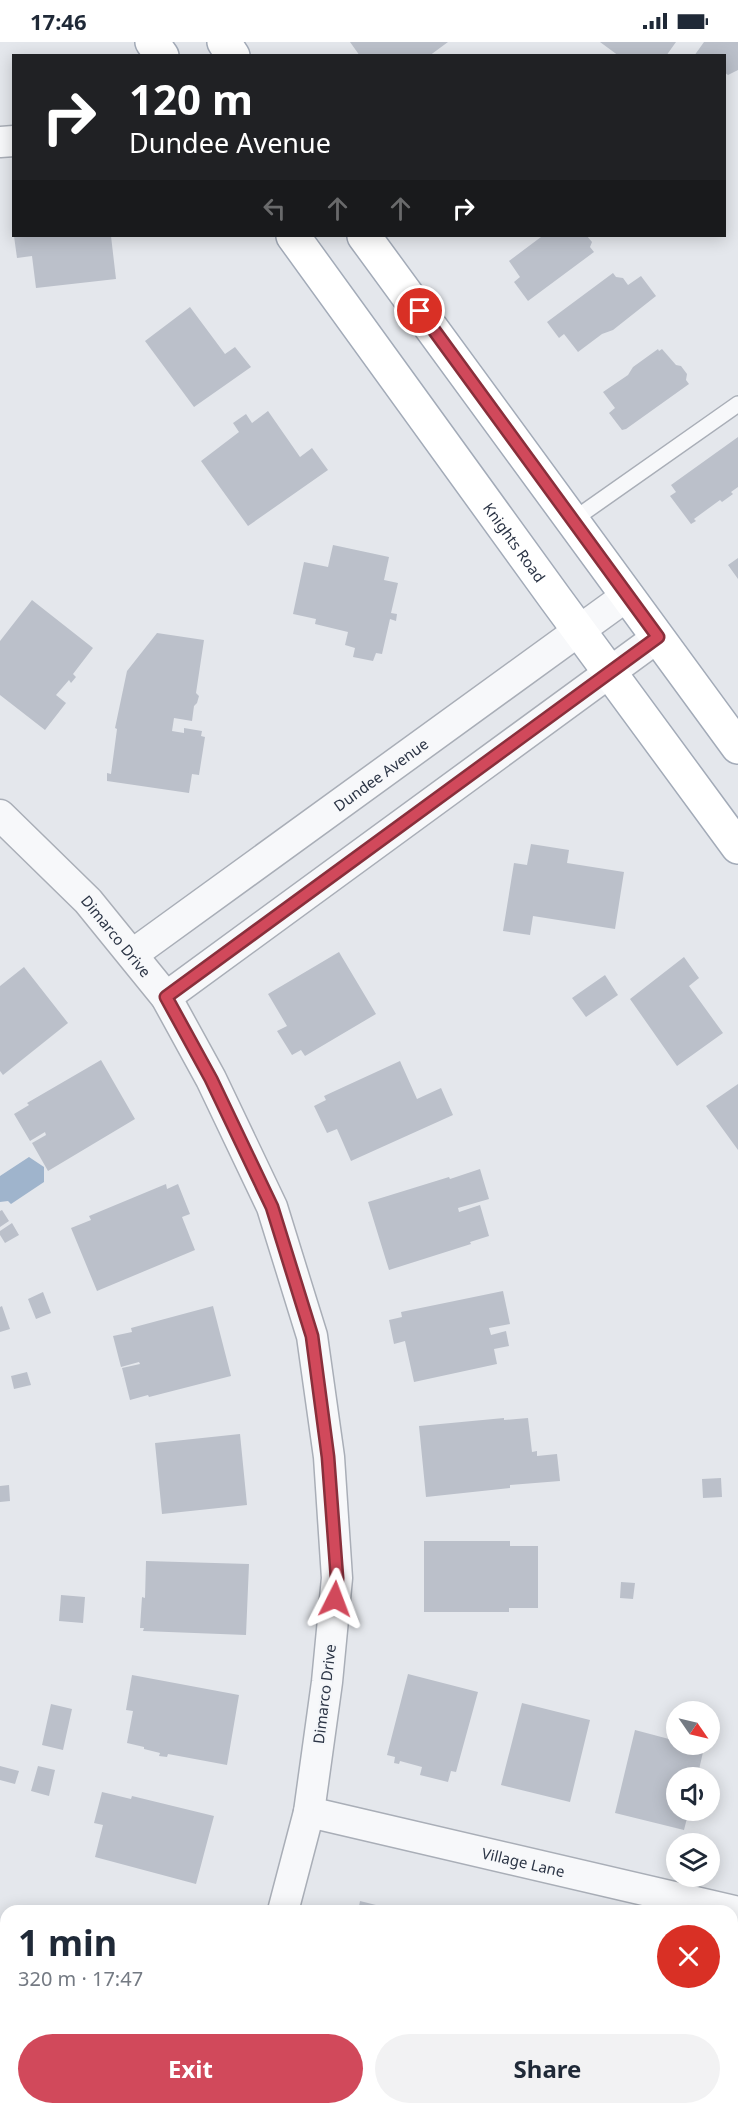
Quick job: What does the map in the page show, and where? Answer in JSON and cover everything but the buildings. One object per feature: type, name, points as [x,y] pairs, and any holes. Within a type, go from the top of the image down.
[{"type":"main road","name":"Knights Road","points":[[294,237],[738,848]]},
{"type":"main road","points":[[365,237],[738,747]]},
{"type":"street","name":"Dundee Avenue","points":[[133,954],[628,595]]},
{"type":"street","points":[[166,997],[658,637]]},
{"type":"street","name":"Dimarco Drive","points":[[0,815],[88,901],[166,997],[211,1079],[272,1207],[312,1336],[328,1457],[337,1578],[327,1682],[309,1812],[285,1905]]},
{"type":"street","name":"Village Lane","points":[[309,1812],[708,1905]]},
{"type":"lane","points":[[573,520],[738,404]]},
{"type":"water","points":[[29,1157],[44,1167],[44,1182],[11,1204],[8,1201],[0,1202],[0,1176]]},
{"type":"route","points":[[335,1599],[337,1578],[328,1457],[312,1336],[272,1207],[211,1079],[166,997],[658,637],[420,311]]}]
